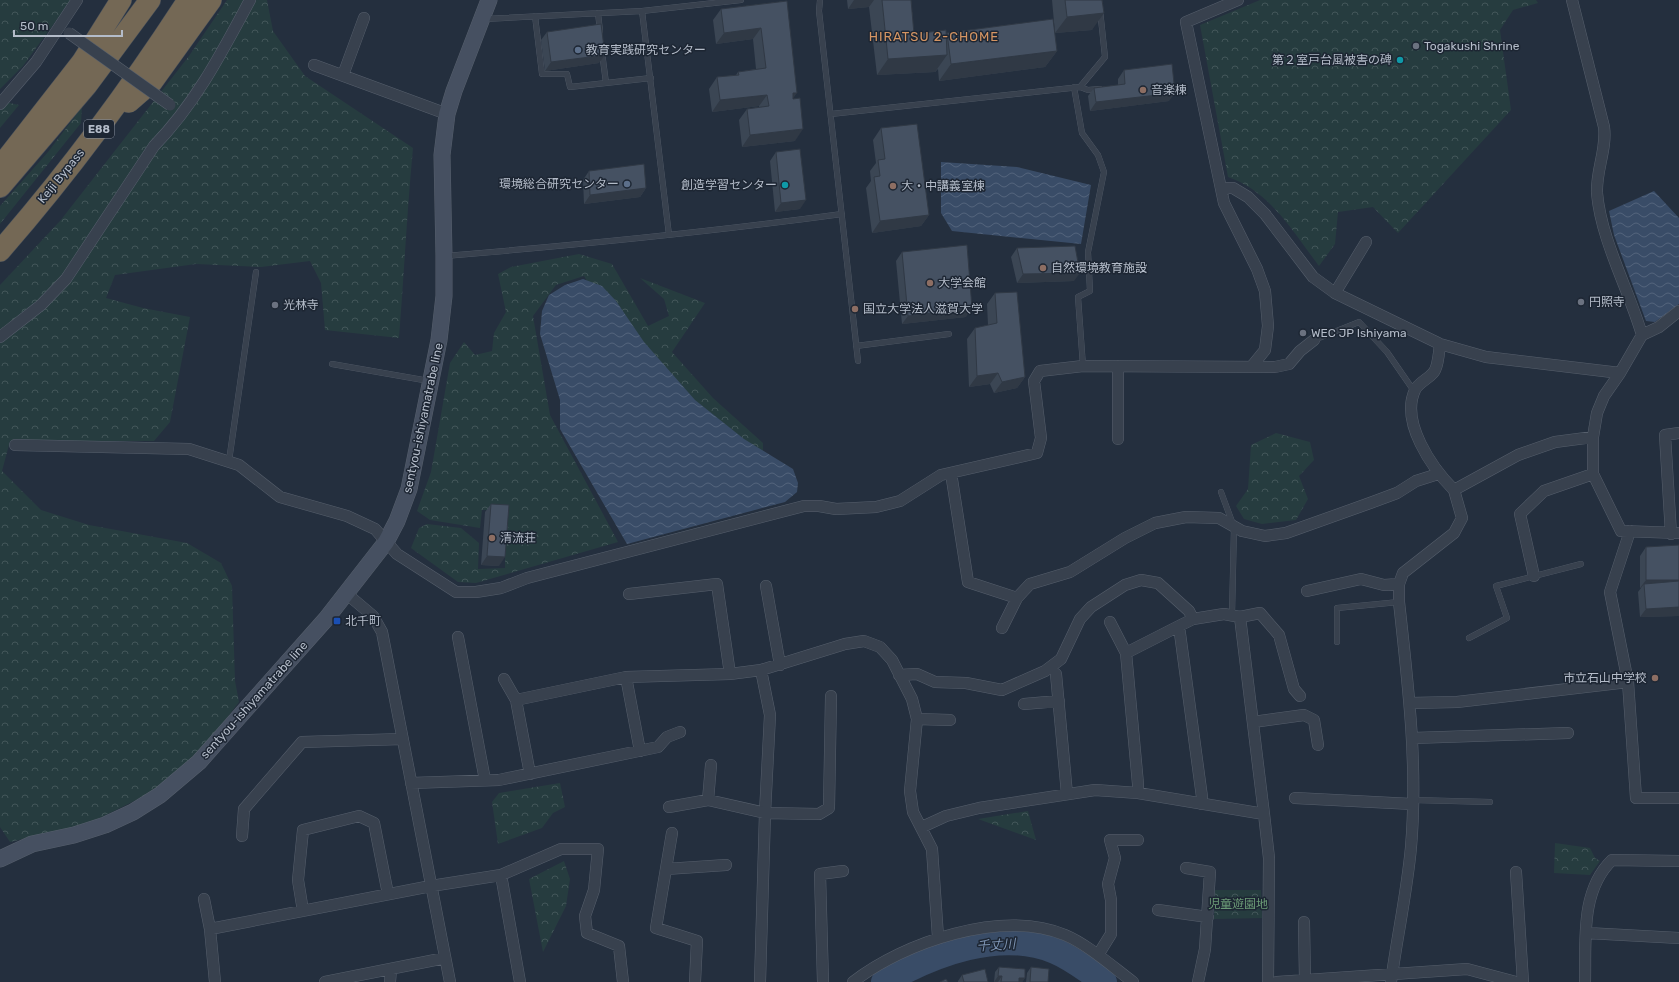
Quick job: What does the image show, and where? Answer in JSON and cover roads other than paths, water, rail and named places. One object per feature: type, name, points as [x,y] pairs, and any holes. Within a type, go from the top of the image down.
[{"type":"highway","points":[[0,167],[82,62],[121,0]]},
{"type":"highway","points":[[0,187],[87,85],[150,0]]},
{"type":"highway","name":"Keiji Bypass","points":[[0,251],[100,128],[158,46],[188,0]]},
{"type":"highway","points":[[100,128],[152,82],[211,0]]},
{"type":"main road","name":"sentyou-ishiyamatrabe line","points":[[0,859],[32,844],[105,825],[133,812],[160,795],[199,762],[347,594],[386,542],[397,521],[409,489],[441,325],[444,256],[442,155],[447,114],[454,91],[489,0]]},
{"type":"street","points":[[0,104],[36,62],[59,25],[77,0]]},
{"type":"street","points":[[0,337],[41,305],[66,279],[154,146],[192,103],[250,0]]},
{"type":"street","points":[[1238,0],[1186,22],[1224,203],[1257,269],[1265,291],[1268,326],[1265,350],[1252,366]]},
{"type":"street","points":[[1572,0],[1604,127],[1606,141],[1598,174],[1599,201],[1607,239],[1642,335]]},
{"type":"street","points":[[343,75],[364,18]]},
{"type":"street","points":[[59,25],[183,114]]},
{"type":"street","points":[[314,65],[447,114]]},
{"type":"street","points":[[1222,192],[1227,188],[1233,188],[1248,197],[1265,214],[1313,277],[1335,293],[1440,344],[1486,357],[1620,373]]},
{"type":"street","points":[[1335,293],[1366,242]]},
{"type":"street","points":[[1679,311],[1658,327],[1642,335],[1601,402],[1596,413],[1593,437],[1593,474],[1620,531],[1675,533],[1665,435],[1679,433]]},
{"type":"street","points":[[15,445],[189,449],[229,461],[239,465],[280,497],[347,516],[375,529],[397,554],[456,592],[476,592],[501,588],[527,578],[804,506],[819,506],[836,509],[876,507],[900,501],[942,475],[1037,453],[1041,438],[1034,381],[1040,371],[1083,366],[1275,367],[1289,364],[1300,351],[1314,340]]},
{"type":"street","points":[[1391,979],[1411,847],[1413,802],[1413,738],[1399,602],[1399,584],[1403,572],[1454,533],[1462,518],[1454,490],[1438,474],[1418,439],[1413,417],[1411,400],[1414,391],[1434,372],[1440,344]]},
{"type":"street","points":[[1118,366],[1118,439]]},
{"type":"street","points":[[1454,490],[1518,455],[1555,442],[1593,437]]},
{"type":"street","points":[[951,473],[968,582],[1017,598]]},
{"type":"street","points":[[1002,628],[1017,598],[1030,584],[1070,572],[1125,538],[1155,523],[1186,517],[1219,518],[1242,531],[1265,536],[1286,533],[1370,504],[1397,493],[1416,481],[1438,474]]},
{"type":"street","points":[[1534,576],[1520,514],[1544,491],[1593,474]]},
{"type":"street","points":[[1630,531],[1610,592],[1628,682],[1636,798],[1679,798]]},
{"type":"street","points":[[1307,591],[1361,579],[1384,585],[1399,584]]},
{"type":"street","points":[[899,676],[917,674],[935,682],[966,683],[1002,690],[1045,671],[1061,659],[1080,619],[1091,607],[1125,585],[1141,580],[1158,583],[1189,611],[1194,619]]},
{"type":"street","points":[[629,594],[717,584],[730,674]]},
{"type":"street","points":[[766,586],[780,664]]},
{"type":"street","points":[[347,594],[372,616],[382,632],[450,982]]},
{"type":"street","points":[[1126,653],[1194,619],[1224,614],[1236,616],[1260,613],[1280,635],[1294,689],[1300,696]]},
{"type":"street","points":[[1236,616],[1252,722],[1269,858],[1268,982]]},
{"type":"street","points":[[1110,622],[1126,653],[1138,793]]},
{"type":"street","points":[[1179,626],[1202,797],[1201,804]]},
{"type":"street","points":[[458,637],[485,780]]},
{"type":"street","points":[[516,700],[626,677],[730,674],[761,670],[845,644],[864,641],[880,648],[892,660],[912,699],[917,719],[910,791],[913,812],[932,849],[938,937]]},
{"type":"street","points":[[760,982],[765,812],[770,715],[761,670]]},
{"type":"street","points":[[1056,674],[1066,794]]},
{"type":"street","points":[[626,677],[640,751]]},
{"type":"street","points":[[504,680],[516,700],[530,774]]},
{"type":"street","points":[[1410,703],[1457,702],[1628,682]]},
{"type":"street","points":[[669,807],[708,800],[765,812],[819,814],[829,808],[831,696]]},
{"type":"street","points":[[1024,704],[1059,701]]},
{"type":"street","points":[[1252,722],[1304,715],[1314,720],[1318,745]]},
{"type":"street","points":[[917,719],[950,720]]},
{"type":"street","points":[[411,783],[498,780],[530,774],[658,747],[667,737],[680,732]]},
{"type":"street","points":[[1413,738],[1568,733]]},
{"type":"street","points":[[242,836],[244,809],[302,742],[403,740]]},
{"type":"street","points":[[708,800],[711,765]]},
{"type":"street","points":[[922,827],[946,816],[979,808],[1095,790],[1138,793],[1264,814]]},
{"type":"street","points":[[1295,798],[1413,802]]},
{"type":"street","points":[[302,911],[298,880],[303,830],[359,816],[374,823],[388,894]]},
{"type":"street","points":[[672,833],[656,928],[697,941],[695,982]]},
{"type":"street","points":[[1098,955],[1111,934],[1111,900],[1108,884],[1115,858],[1110,840],[1138,840]]},
{"type":"street","points":[[210,930],[388,894],[501,875],[561,849],[598,849],[594,890],[585,916],[587,934],[619,946],[623,982]]},
{"type":"street","points":[[1585,982],[1587,911],[1594,886],[1602,869],[1612,860],[1679,861]]},
{"type":"street","points":[[666,869],[726,865]]},
{"type":"street","points":[[1186,868],[1210,872],[1206,949],[1198,982]]},
{"type":"street","points":[[823,982],[820,874],[843,871]]},
{"type":"street","points":[[1516,872],[1523,982]]},
{"type":"street","points":[[501,875],[520,982]]},
{"type":"street","points":[[204,899],[210,930],[215,982]]},
{"type":"street","points":[[1158,910],[1208,917]]},
{"type":"street","points":[[1304,922],[1305,980]]},
{"type":"street","points":[[852,982],[899,953],[938,937],[988,927],[1033,927],[1065,935],[1098,955],[1133,982]]},
{"type":"street","points":[[1587,933],[1679,938]]},
{"type":"street","points":[[325,982],[445,958]]},
{"type":"street","points":[[390,982],[391,969]]},
{"type":"street","points":[[1277,982],[1305,980],[1391,979],[1467,969],[1516,982]]},
{"type":"lane","points":[[482,19],[642,11],[741,0]]},
{"type":"lane","points":[[820,0],[858,361]]},
{"type":"lane","points":[[1083,366],[1078,297],[1090,291],[1088,252],[1104,172],[1098,155],[1082,133],[1077,87],[1105,57],[1099,0]]},
{"type":"lane","points":[[642,11],[669,235]]},
{"type":"lane","points":[[598,13],[601,37]]},
{"type":"lane","points":[[535,16],[542,74],[567,74],[570,87],[651,78]]},
{"type":"lane","points":[[602,44],[606,83]]},
{"type":"lane","points":[[831,114],[1077,87],[1088,90],[1106,88]]},
{"type":"lane","points":[[444,256],[669,235],[842,214]]},
{"type":"lane","points":[[229,461],[256,272]]},
{"type":"lane","points":[[1314,340],[1358,322],[1387,352],[1414,391]]},
{"type":"lane","points":[[856,346],[949,334]]},
{"type":"lane","points":[[332,364],[431,382]]},
{"type":"lane","points":[[1221,492],[1234,527],[1236,616]]},
{"type":"lane","points":[[1469,638],[1507,618],[1496,586],[1581,564]]},
{"type":"lane","points":[[1337,642],[1337,608],[1399,602]]},
{"type":"lane","points":[[1413,802],[1490,802]]},
{"type":"water","points":[[941,162],[1017,167],[1091,185],[1081,244],[952,231],[941,213]]},
{"type":"water","points":[[1654,191],[1679,218],[1679,304],[1655,322],[1646,321],[1614,235],[1609,211]]},
{"type":"water","points":[[583,279],[602,286],[616,301],[644,342],[695,400],[744,439],[793,469],[798,483],[797,492],[785,502],[627,544],[560,429],[560,400],[540,334],[542,311],[549,295],[565,285]]},
{"type":"waterway","name":"千丈川","points":[[884,982],[924,962],[967,947],[990,943],[1012,942],[1034,945],[1055,951],[1074,961],[1104,982]]},
{"type":"place","name":"Togakushi Shrine","points":[[1416,46]]},
{"type":"place","name":"教育実践研究センター","points":[[578,50]]},
{"type":"place","name":"第２室戸台風被害の碑","points":[[1400,60]]},
{"type":"place","name":"音楽棟","points":[[1143,90]]},
{"type":"place","name":"環境総合研究センター","points":[[627,184]]},
{"type":"place","name":"創造学習センター","points":[[785,185]]},
{"type":"place","name":"大・中講義室棟","points":[[893,186]]},
{"type":"place","name":"自然環境教育施設","points":[[1043,268]]},
{"type":"place","name":"大学会館","points":[[930,283]]},
{"type":"place","name":"円照寺","points":[[1581,302]]},
{"type":"place","name":"光林寺","points":[[275,305]]},
{"type":"place","name":"国立大学法人滋賀大学","points":[[855,309]]},
{"type":"place","name":"WEC JP Ishiyama","points":[[1303,333]]},
{"type":"place","name":"清流荘","points":[[492,538]]},
{"type":"place","name":"北千町","points":[[337,621]]},
{"type":"place","name":"市立石山中学校","points":[[1655,678]]},
{"type":"district","name":"HIRATSU 2-CHOME","points":[[934,36]]},
{"type":"park label","name":"児童遊園地","points":[[1238,904]]}]
